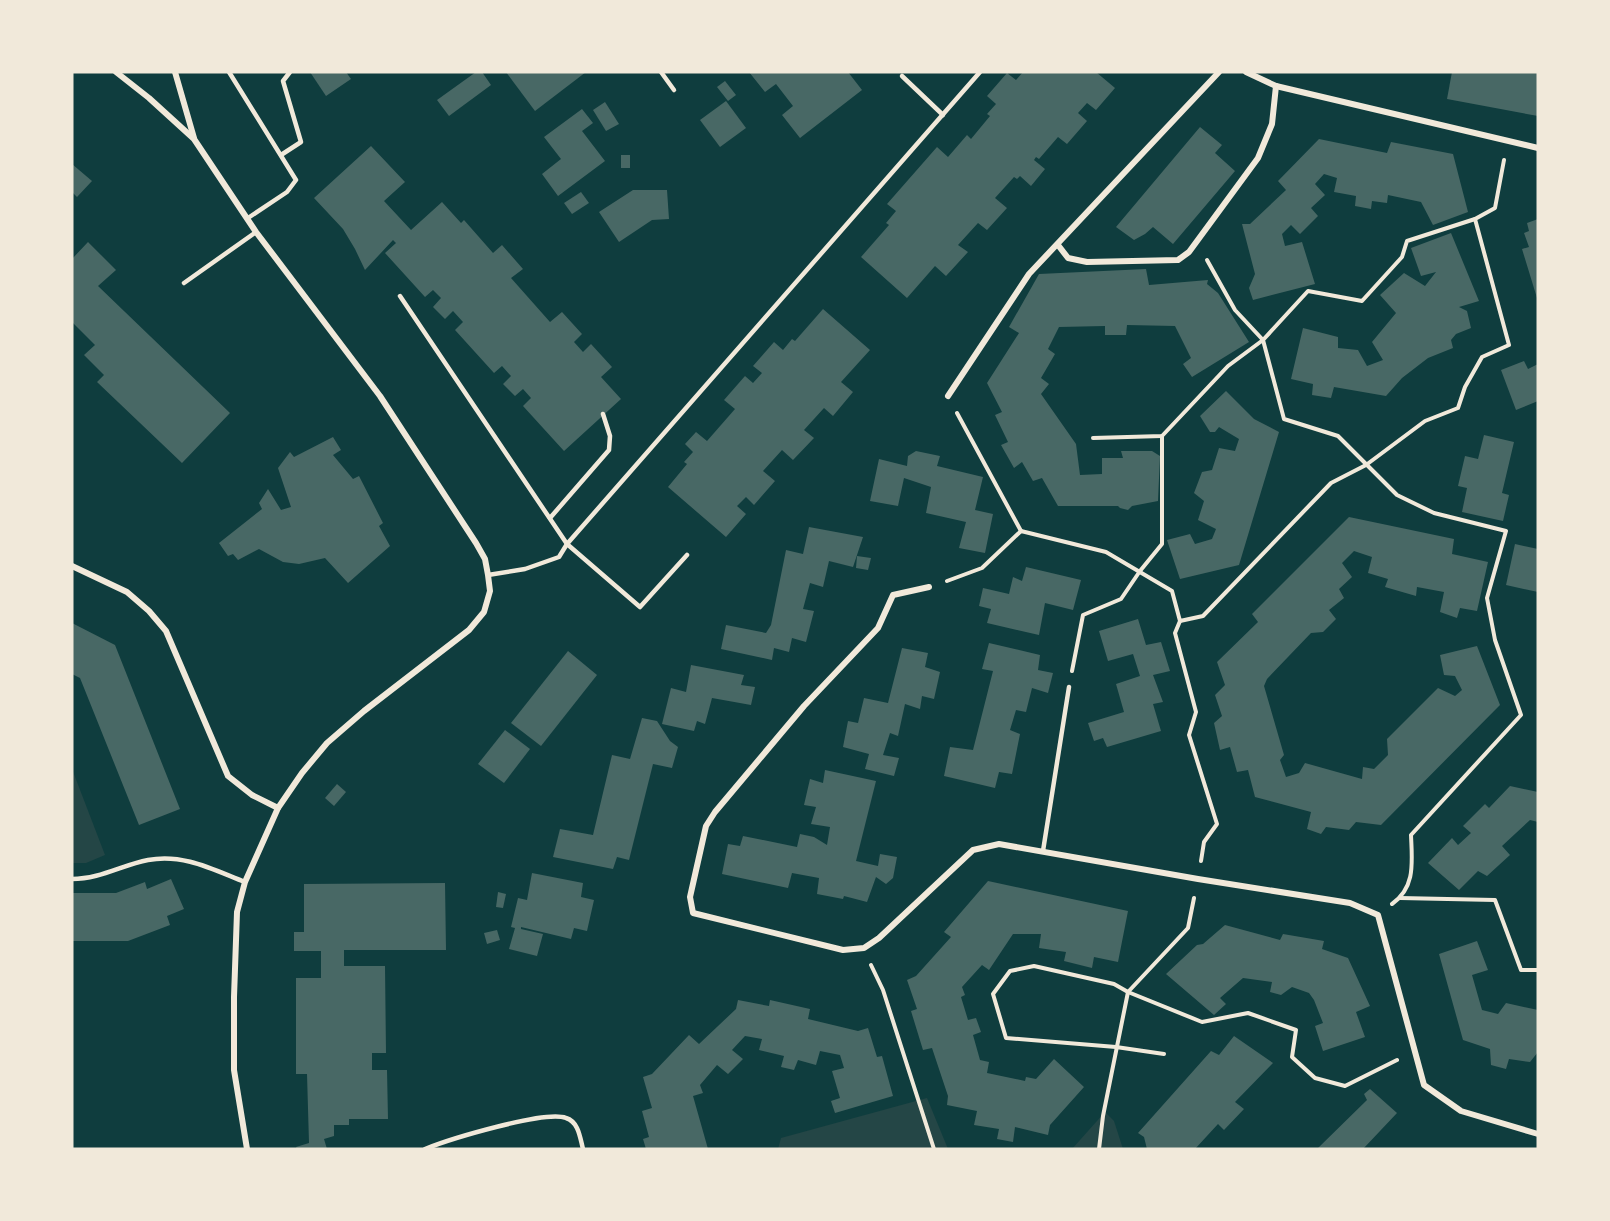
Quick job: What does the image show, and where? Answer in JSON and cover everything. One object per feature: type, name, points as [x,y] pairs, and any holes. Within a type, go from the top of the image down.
[{"type":"street","points":[[116,72],[194,139],[256,232],[380,396],[476,543],[485,559],[490,591],[484,612],[469,630],[371,705],[327,743],[302,773],[278,808],[245,882],[237,912],[234,1070],[247,1149]]},
{"type":"street","points":[[176,72],[194,139]]},
{"type":"street","points":[[948,396],[1029,274],[1219,72]]},
{"type":"street","points":[[1246,72],[1276,86],[1538,148]]},
{"type":"street","points":[[1058,244],[1068,258],[1087,262],[1178,260],[1197,242],[1258,158],[1272,124],[1276,86]]},
{"type":"street","points":[[72,566],[127,592],[149,611],[166,631],[228,776],[252,795],[278,808]]},
{"type":"street","points":[[929,587],[893,596],[878,628],[804,706],[715,812],[706,826],[690,897],[693,913],[843,950],[864,948],[879,938],[973,850],[999,844],[1350,903],[1378,915],[1424,1084],[1461,1111],[1538,1134]]},
{"type":"lane","points":[[229,72],[296,180],[287,192],[248,218]]},
{"type":"lane","points":[[281,155],[301,142],[283,81],[290,72]]},
{"type":"lane","points":[[661,72],[674,90]]},
{"type":"lane","points":[[488,575],[525,569],[559,557],[567,544],[980,72]]},
{"type":"lane","points":[[902,76],[942,115]]},
{"type":"lane","points":[[184,283],[256,232]]},
{"type":"lane","points":[[400,296],[567,544],[640,607],[687,555]]},
{"type":"lane","points":[[550,518],[609,450],[610,436],[603,414]]},
{"type":"lane","points":[[1043,851],[1069,687]]},
{"type":"lane","points":[[72,879],[95,877],[146,860],[168,857],[194,861],[245,882]]},
{"type":"lane","points":[[426,1149],[445,1141],[546,1116],[568,1118],[577,1125],[583,1149]]},
{"type":"path","points":[[1069,687],[1083,615],[1121,599],[1162,544],[1162,436],[1228,366],[1263,340],[1308,291],[1362,301],[1402,256],[1407,241],[1475,219],[1495,208],[1508,141]]},
{"type":"path","points":[[948,396],[1021,531],[1107,552],[1172,591],[1180,621],[1203,616],[1331,483],[1366,465],[1425,421],[1458,408],[1465,387],[1482,357],[1509,345],[1475,219]]},
{"type":"path","points":[[1197,242],[1235,310],[1263,340],[1284,419],[1338,436],[1397,495],[1434,513],[1506,531],[1487,598],[1495,640],[1521,715],[1411,835],[1413,874],[1400,898],[1378,915]]},
{"type":"path","points":[[1093,438],[1162,436]]},
{"type":"path","points":[[929,587],[981,568],[1021,531]]},
{"type":"path","points":[[1400,898],[1495,900],[1521,970],[1538,970]]},
{"type":"path","points":[[864,948],[883,990],[934,1149]]},
{"type":"path","points":[[1164,1054],[1116,1047],[1006,1038],[993,994],[1010,971],[1034,966],[1114,984],[1202,1022],[1248,1013],[1296,1030],[1292,1057],[1315,1078],[1345,1086],[1414,1051]]},
{"type":"shaded area","points":[[72,769],[105,855],[86,863],[72,863]]},
{"type":"shaded area","points":[[927,1098],[948,1149],[778,1149],[781,1138]]},
{"type":"shaded area","points":[[1105,1112],[1114,1121],[1123,1149],[1072,1149]]},
{"type":"building","points":[[310,72],[346,72],[351,79],[326,96]]},
{"type":"building","points":[[476,72],[482,72],[491,85],[449,116],[437,100]]},
{"type":"building","points":[[506,72],[586,72],[535,111]]},
{"type":"building","points":[[749,72],[848,72],[862,90],[800,138],[782,115],[793,106],[776,84],[765,92]]},
{"type":"building","points":[[1023,72],[1096,72],[1115,88],[1096,110],[1087,103],[1078,113],[1087,121],[1067,144],[1058,137],[1039,159],[1036,157],[1034,160],[1045,169],[1031,186],[1020,176],[1017,179],[1014,177],[995,198],[1007,208],[987,230],[978,223],[958,245],[968,252],[946,276],[935,266],[907,298],[861,257],[889,225],[886,223],[896,211],[887,204],[937,147],[948,157],[967,135],[971,139],[990,116],[987,114],[996,104],[987,96],[1007,73],[1016,80]]},
{"type":"building","points":[[1452,72],[1538,72],[1538,116],[1447,99]]},
{"type":"building","points":[[725,81],[736,95],[728,101],[717,87]]},
{"type":"building","points":[[726,101],[746,128],[720,147],[700,120]]},
{"type":"building","points":[[605,102],[619,124],[606,131],[593,110]]},
{"type":"building","points":[[582,109],[593,123],[582,131],[605,161],[558,196],[542,174],[561,159],[544,137]]},
{"type":"building","points":[[1200,127],[1222,145],[1215,153],[1235,171],[1173,244],[1153,227],[1134,240],[1116,227]]},
{"type":"building","points":[[1319,139],[1387,153],[1391,142],[1453,154],[1468,212],[1433,225],[1421,202],[1388,195],[1387,203],[1372,201],[1371,209],[1355,206],[1356,196],[1334,192],[1337,178],[1324,174],[1315,184],[1325,195],[1311,208],[1318,216],[1300,234],[1291,225],[1282,234],[1285,246],[1302,242],[1315,284],[1253,300],[1249,288],[1255,274],[1242,224],[1250,224],[1286,190],[1278,181]]},
{"type":"building","points":[[371,146],[405,182],[384,201],[411,230],[442,202],[461,223],[464,220],[493,253],[502,245],[523,269],[511,278],[550,322],[562,312],[582,334],[574,342],[583,352],[591,344],[612,367],[601,377],[621,399],[564,451],[523,406],[531,398],[523,389],[515,396],[503,384],[511,376],[502,366],[494,373],[455,330],[463,322],[453,311],[445,319],[433,307],[441,298],[433,290],[425,297],[385,253],[396,243],[393,240],[365,270],[343,229],[314,198]]},
{"type":"building","points":[[621,155],[630,155],[630,168],[621,168]]},
{"type":"building","points":[[72,164],[92,181],[77,197],[72,192]]},
{"type":"building","points":[[633,190],[667,190],[669,219],[652,220],[619,242],[599,212]]},
{"type":"building","points":[[581,192],[589,203],[572,214],[564,203]]},
{"type":"building","points":[[1538,219],[1537,298],[1522,249],[1529,247],[1524,233],[1529,231],[1527,223]]},
{"type":"building","points":[[1451,233],[1479,301],[1459,307],[1467,311],[1471,328],[1456,334],[1451,340],[1453,348],[1428,358],[1402,378],[1386,396],[1334,387],[1331,398],[1312,395],[1313,384],[1291,379],[1303,328],[1338,337],[1338,348],[1358,350],[1367,366],[1383,360],[1372,342],[1396,313],[1380,295],[1404,273],[1425,286],[1436,272],[1421,276],[1411,248]]},
{"type":"building","points":[[88,242],[116,270],[98,286],[230,413],[182,463],[97,382],[104,375],[84,355],[95,345],[72,322],[72,259]]},
{"type":"building","points":[[1146,269],[1149,285],[1208,280],[1207,284],[1218,293],[1249,342],[1192,377],[1183,364],[1191,358],[1175,326],[1127,325],[1126,335],[1105,335],[1105,326],[1059,327],[1048,349],[1055,354],[1041,378],[1049,384],[1041,394],[1076,444],[1080,475],[1102,474],[1102,458],[1123,458],[1121,451],[1152,451],[1160,456],[1158,501],[1132,506],[1128,510],[1118,506],[1058,506],[1042,478],[1033,481],[1022,462],[1014,468],[1001,445],[1008,442],[995,415],[1002,412],[987,383],[1019,333],[1009,327],[1039,274]]},
{"type":"building","points":[[823,309],[870,350],[841,382],[853,392],[833,416],[824,408],[804,430],[814,438],[793,460],[782,450],[763,471],[775,481],[754,505],[746,497],[737,506],[746,514],[726,537],[668,487],[687,464],[684,462],[693,452],[685,444],[696,432],[707,441],[735,409],[724,400],[745,376],[753,383],[762,373],[753,366],[774,342],[783,350],[792,339],[795,341]]},
{"type":"building","points":[[1524,361],[1528,369],[1538,364],[1538,401],[1516,410],[1501,370]]},
{"type":"building","points":[[1226,391],[1254,419],[1279,432],[1239,565],[1180,579],[1167,540],[1190,534],[1195,544],[1212,539],[1216,529],[1198,520],[1204,501],[1194,493],[1202,472],[1212,470],[1219,448],[1235,451],[1239,439],[1219,427],[1215,432],[1210,432],[1200,416]]},
{"type":"building","points":[[1484,435],[1514,442],[1502,493],[1509,495],[1503,521],[1462,512],[1467,488],[1458,486],[1465,456],[1478,459]]},
{"type":"building","points":[[333,437],[341,450],[333,455],[353,479],[359,476],[383,523],[379,526],[390,546],[348,583],[325,558],[299,564],[283,562],[259,549],[238,560],[233,554],[228,556],[219,543],[262,509],[259,503],[268,489],[281,510],[291,507],[278,468],[290,452],[294,457]]},
{"type":"building","points":[[916,451],[940,456],[937,466],[983,477],[975,510],[993,514],[985,553],[959,548],[966,522],[926,513],[931,487],[904,478],[898,506],[870,501],[879,459],[907,466],[908,456]]},
{"type":"building","points":[[1349,517],[1454,539],[1452,554],[1488,562],[1477,611],[1460,608],[1457,618],[1440,612],[1444,592],[1417,587],[1416,596],[1385,587],[1388,579],[1368,573],[1372,557],[1354,551],[1342,563],[1352,577],[1339,589],[1344,598],[1329,610],[1336,619],[1323,632],[1311,633],[1267,679],[1264,686],[1284,755],[1280,760],[1286,777],[1299,773],[1305,763],[1362,779],[1363,767],[1374,769],[1388,755],[1387,739],[1438,688],[1455,696],[1462,690],[1455,676],[1444,675],[1440,655],[1477,646],[1500,705],[1381,825],[1356,822],[1349,830],[1326,827],[1321,834],[1307,829],[1311,812],[1255,797],[1248,770],[1237,772],[1230,747],[1220,750],[1214,723],[1222,716],[1215,695],[1225,685],[1217,662],[1258,622],[1252,614]]},
{"type":"building","points":[[809,527],[863,537],[853,567],[829,561],[823,587],[810,583],[803,609],[814,611],[806,642],[792,638],[789,652],[774,648],[772,660],[721,649],[726,625],[766,633],[771,625],[786,550],[803,554]]},
{"type":"building","points":[[1515,544],[1538,549],[1538,592],[1506,585]]},
{"type":"building","points":[[857,556],[871,558],[868,570],[856,568]]},
{"type":"building","points":[[1026,567],[1081,580],[1073,610],[1045,603],[1039,635],[987,623],[991,609],[979,606],[983,588],[1009,594],[1013,577],[1022,581]]},
{"type":"building","points":[[1138,619],[1146,645],[1161,642],[1170,671],[1153,675],[1163,702],[1153,704],[1161,731],[1107,747],[1103,738],[1094,741],[1088,723],[1124,712],[1116,684],[1140,676],[1133,654],[1108,661],[1099,631]]},
{"type":"building","points":[[72,623],[115,645],[180,809],[139,825],[80,678],[72,674]]},
{"type":"building","points":[[989,643],[1040,655],[1038,670],[1053,673],[1048,693],[1032,688],[1026,712],[1016,710],[1010,730],[1020,734],[1012,774],[999,772],[995,788],[944,776],[950,747],[973,750],[993,671],[982,669]]},
{"type":"building","points":[[902,648],[928,653],[925,667],[940,672],[934,699],[922,696],[920,709],[905,704],[898,736],[890,733],[883,755],[899,758],[894,776],[865,769],[869,754],[843,747],[848,721],[858,723],[864,698],[888,703]]},
{"type":"building","points":[[568,651],[597,675],[541,746],[511,723]]},
{"type":"building","points":[[691,665],[744,675],[741,685],[755,687],[751,705],[712,698],[705,724],[697,721],[694,731],[662,724],[671,688],[686,692]]},
{"type":"building","points":[[642,718],[657,721],[670,741],[678,747],[672,768],[653,764],[629,860],[617,857],[613,869],[553,857],[560,829],[593,835],[612,755],[630,759]]},
{"type":"building","points":[[505,730],[530,749],[504,783],[478,764]]},
{"type":"building","points":[[825,770],[876,781],[856,861],[878,866],[880,854],[897,857],[893,878],[886,884],[876,877],[867,902],[844,896],[843,899],[817,894],[819,878],[792,873],[788,888],[722,874],[728,844],[740,846],[743,836],[797,847],[800,834],[814,837],[827,845],[830,827],[811,824],[816,807],[804,805],[810,779],[823,783]]},
{"type":"building","points":[[337,784],[346,792],[334,806],[325,798]]},
{"type":"building","points":[[1510,786],[1538,792],[1538,822],[1530,820],[1502,846],[1510,855],[1487,876],[1478,871],[1459,890],[1428,863],[1452,838],[1458,845],[1471,833],[1463,826],[1485,804],[1489,808]]},
{"type":"building","points":[[532,873],[583,883],[581,897],[594,900],[587,931],[574,928],[571,939],[521,927],[521,929],[543,934],[537,956],[509,949],[515,928],[511,927],[518,898],[527,900]]},
{"type":"building","points":[[171,879],[184,909],[167,916],[170,925],[128,941],[72,941],[72,893],[116,893],[145,882],[147,889]]},
{"type":"building","points":[[988,881],[1128,911],[1118,962],[1094,957],[1092,968],[1064,961],[1066,952],[1039,948],[1041,934],[1013,934],[989,970],[982,965],[962,987],[965,995],[961,997],[968,1020],[976,1018],[981,1032],[973,1035],[980,1060],[989,1062],[987,1073],[1025,1081],[1026,1077],[1036,1079],[1054,1059],[1084,1087],[1050,1125],[1048,1135],[1015,1127],[1013,1142],[997,1139],[999,1129],[974,1125],[977,1111],[947,1105],[948,1096],[932,1048],[923,1050],[911,1011],[917,1009],[907,980],[916,976],[951,937],[944,932]]},
{"type":"building","points":[[445,883],[446,950],[344,950],[344,966],[385,966],[386,1053],[372,1053],[372,1070],[387,1070],[388,1119],[349,1119],[349,1125],[334,1125],[334,1136],[324,1139],[327,1149],[297,1149],[296,1147],[309,1143],[307,1074],[296,1074],[296,978],[321,978],[321,951],[294,951],[294,932],[304,932],[304,884]]},
{"type":"building","points":[[498,892],[506,894],[503,908],[496,907]]},
{"type":"building","points":[[1225,925],[1280,940],[1283,934],[1324,941],[1322,949],[1348,958],[1370,1006],[1356,1012],[1365,1037],[1323,1051],[1315,1026],[1323,1023],[1309,993],[1292,987],[1281,995],[1270,992],[1272,982],[1243,978],[1220,998],[1226,1004],[1214,1015],[1166,974],[1197,945],[1203,944]]},
{"type":"building","points":[[497,930],[500,940],[487,944],[484,933]]},
{"type":"building","points":[[1477,941],[1488,970],[1472,975],[1482,1010],[1498,1014],[1506,1003],[1538,1010],[1538,1052],[1530,1062],[1509,1059],[1506,1069],[1491,1065],[1490,1049],[1463,1040],[1439,954]]},
{"type":"building","points":[[738,1000],[769,1006],[770,1000],[810,1009],[808,1019],[858,1031],[868,1028],[877,1057],[882,1056],[893,1096],[835,1113],[831,1101],[840,1098],[832,1071],[844,1068],[840,1055],[820,1051],[816,1065],[798,1060],[794,1070],[781,1067],[784,1056],[759,1050],[762,1039],[745,1036],[732,1050],[743,1059],[728,1074],[717,1065],[700,1085],[703,1093],[693,1096],[708,1149],[646,1149],[643,1139],[649,1137],[642,1111],[652,1108],[643,1077],[652,1074],[689,1035],[699,1044],[736,1009]]},
{"type":"building","points":[[1234,1036],[1273,1063],[1235,1102],[1244,1109],[1224,1130],[1218,1124],[1195,1149],[1147,1149],[1144,1137],[1138,1133],[1211,1051],[1219,1055]]},
{"type":"building","points":[[1370,1089],[1397,1113],[1363,1149],[1317,1149],[1367,1100],[1364,1094]]}]
